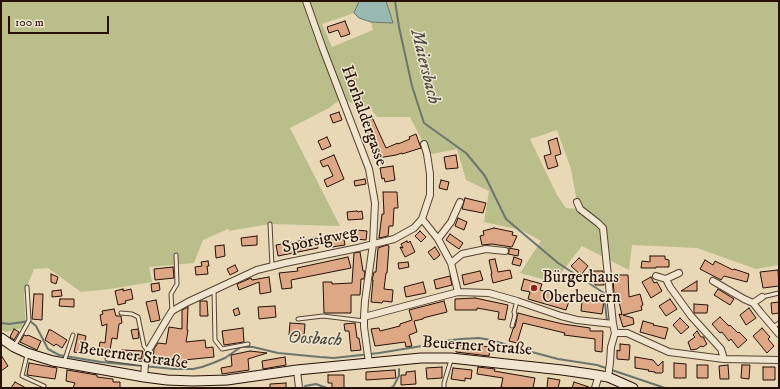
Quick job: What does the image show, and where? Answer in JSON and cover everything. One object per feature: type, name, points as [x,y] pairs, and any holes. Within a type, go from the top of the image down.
[{"type":"main road","name":"Beuerner Straße","points":[[1,338],[14,347],[46,359],[144,375],[185,384],[227,380],[369,361],[451,358],[605,375],[633,388]]},
{"type":"street","name":"Horhaldergasse","points":[[306,1],[323,49],[370,169],[375,203],[373,244],[364,319],[369,361]]},
{"type":"street","points":[[424,144],[430,174],[430,195],[422,219],[438,239],[451,263],[458,292]]},
{"type":"street","points":[[438,239],[451,222],[460,202]]},
{"type":"street","points":[[577,202],[580,209],[603,228],[615,333],[611,347],[610,364],[605,375],[595,388]]},
{"type":"street","name":"Spörsigweg","points":[[144,375],[148,351],[166,319],[172,311],[188,302],[257,270],[394,239],[414,228],[422,219]]},
{"type":"street","points":[[451,263],[462,254],[486,248],[505,251]]},
{"type":"street","points":[[656,276],[666,279],[679,273]]},
{"type":"street","points":[[666,279],[691,316],[721,349],[724,358]]},
{"type":"street","points":[[713,281],[744,299],[753,302],[761,314],[779,334]]},
{"type":"street","points":[[364,319],[458,292],[489,293],[577,320],[613,324]]},
{"type":"street","points":[[753,302],[762,297]]},
{"type":"street","points":[[615,333],[627,333],[669,352],[724,358],[779,360]]},
{"type":"street","points":[[297,370],[299,388]]},
{"type":"lane","name":"Spörsigweg","points":[[270,224],[272,266]]},
{"type":"lane","points":[[172,311],[171,294],[177,284],[176,255]]},
{"type":"lane","points":[[14,347],[29,320],[27,287]]},
{"type":"lane","points":[[214,290],[215,340],[222,349],[248,344]]},
{"type":"lane","points":[[762,297],[779,293]]},
{"type":"lane","points":[[512,326],[517,301]]},
{"type":"lane","points":[[121,313],[132,314],[138,317],[144,346],[148,351]]},
{"type":"lane","points":[[298,319],[323,316],[364,319]]},
{"type":"lane","points":[[772,327],[779,323]]},
{"type":"lane","points":[[64,362],[73,335]]},
{"type":"lane","points":[[27,353],[22,376],[44,386]]},
{"type":"lane","points":[[444,388],[451,358]]},
{"type":"lane","points":[[107,359],[145,364]]},
{"type":"green space","points":[[1,1],[359,1],[354,13],[322,24],[332,47],[373,30],[371,22],[393,23],[386,1],[779,1],[779,265],[756,269],[697,248],[632,245],[629,270],[582,246],[554,282],[520,273],[541,241],[521,230],[484,222],[489,191],[466,180],[457,149],[432,154],[424,144],[410,117],[377,117],[371,109],[351,103],[342,98],[329,108],[290,128],[340,226],[270,224],[228,231],[230,229],[228,229],[203,240],[194,263],[149,267],[152,282],[110,289],[81,292],[48,268],[34,269],[24,294],[26,327],[6,332],[1,330]],"holes":[[[557,130],[571,169],[577,202],[580,209],[566,208],[557,195],[530,139]]]},
{"type":"water","points":[[359,1],[386,1],[393,23],[371,22],[359,18],[354,13]]},
{"type":"building","points":[[345,21],[350,34],[341,37],[338,30],[329,33],[327,27]]},
{"type":"building","points":[[339,112],[342,120],[333,123],[330,115]]},
{"type":"building","points":[[371,115],[386,148],[410,139],[409,137],[416,134],[421,148],[402,154],[378,158],[377,148],[375,149],[372,144],[361,119]]},
{"type":"building","points":[[327,137],[331,146],[322,150],[318,141]]},
{"type":"building","points":[[557,138],[561,154],[555,156],[558,166],[548,169],[544,156],[551,154],[548,141]]},
{"type":"building","points":[[334,155],[344,179],[327,187],[324,180],[333,176],[328,165],[323,167],[320,161]]},
{"type":"building","points":[[456,155],[458,168],[446,169],[444,157]]},
{"type":"building","points":[[393,166],[395,180],[385,182],[384,178],[382,179],[380,168]]},
{"type":"building","points":[[365,179],[366,184],[355,186],[354,181]]},
{"type":"building","points":[[441,180],[449,182],[447,190],[439,188]]},
{"type":"building","points":[[383,192],[397,192],[398,208],[394,208],[393,226],[389,226],[388,236],[379,238],[382,214],[384,214]]},
{"type":"building","points":[[465,198],[486,203],[483,213],[462,209]]},
{"type":"building","points":[[362,211],[363,219],[348,220],[347,212]]},
{"type":"building","points":[[458,218],[467,222],[464,230],[455,226]]},
{"type":"building","points":[[494,228],[513,232],[512,235],[517,236],[512,247],[492,244],[482,245],[480,236],[484,235],[483,231]]},
{"type":"building","points":[[355,230],[367,231],[366,240],[355,239]]},
{"type":"building","points":[[420,231],[426,237],[421,242],[415,236]]},
{"type":"building","points":[[343,233],[345,245],[332,247],[329,236]]},
{"type":"building","points":[[450,234],[463,243],[459,249],[446,240]]},
{"type":"building","points":[[257,236],[257,245],[242,246],[241,238]]},
{"type":"building","points":[[316,237],[318,248],[278,256],[276,245]]},
{"type":"building","points":[[407,241],[408,243],[410,241],[415,252],[405,257],[400,247],[403,248],[401,244]]},
{"type":"building","points":[[224,245],[225,256],[216,258],[215,246]]},
{"type":"building","points":[[387,245],[389,246],[384,289],[393,290],[392,302],[371,302],[372,280],[374,272],[376,272],[378,248]]},
{"type":"building","points":[[435,247],[440,255],[434,260],[428,252]]},
{"type":"building","points":[[509,248],[519,250],[518,256],[508,254]]},
{"type":"building","points":[[360,252],[363,271],[365,271],[364,279],[361,279],[360,295],[351,295],[351,313],[324,313],[323,282],[332,282],[332,284],[352,283],[354,253]]},
{"type":"building","points":[[650,256],[665,256],[665,259],[669,260],[669,267],[641,268],[642,261],[650,262]]},
{"type":"building","points":[[348,257],[351,268],[291,280],[292,288],[282,289],[279,273],[298,271],[297,268]]},
{"type":"building","points":[[514,257],[522,260],[520,266],[512,264]]},
{"type":"building","points":[[579,258],[588,266],[581,275],[571,266]]},
{"type":"building","points":[[495,259],[498,272],[510,270],[512,278],[493,283],[489,260]]},
{"type":"building","points":[[705,260],[713,265],[715,261],[733,270],[734,269],[749,274],[747,282],[724,276],[721,280],[700,269]]},
{"type":"building","points":[[208,261],[208,274],[196,275],[195,267],[202,266],[201,262]]},
{"type":"building","points":[[408,262],[409,267],[399,269],[398,263]]},
{"type":"building","points":[[235,265],[238,271],[230,275],[227,269]]},
{"type":"building","points":[[173,267],[174,278],[155,280],[154,269]]},
{"type":"building","points":[[778,270],[779,286],[763,288],[760,272]]},
{"type":"building","points":[[480,271],[483,280],[464,285],[462,275]]},
{"type":"building","points":[[589,271],[603,271],[604,285],[595,285],[595,278],[589,278]]},
{"type":"building","points":[[51,274],[58,277],[56,284],[51,282]]},
{"type":"building","points":[[617,275],[628,275],[629,297],[640,294],[643,305],[641,306],[642,310],[623,315],[633,318],[634,324],[623,327],[619,314],[622,315],[617,293],[614,293],[613,280],[618,280]]},
{"type":"building","points":[[450,276],[452,285],[436,289],[434,280]]},
{"type":"building","points":[[269,277],[271,292],[260,294],[259,282],[239,290],[237,284],[251,278],[252,280]]},
{"type":"building","points":[[651,277],[654,283],[657,282],[662,291],[651,298],[642,282]]},
{"type":"building","points":[[524,279],[542,284],[540,290],[570,298],[566,310],[528,299],[530,292],[521,290]]},
{"type":"building","points":[[697,281],[697,291],[681,291]]},
{"type":"building","points":[[423,282],[426,293],[406,297],[404,287]]},
{"type":"building","points":[[159,283],[160,290],[152,292],[151,284]]},
{"type":"building","points":[[123,289],[123,291],[131,289],[133,299],[118,305],[115,291]]},
{"type":"building","points":[[718,289],[734,299],[730,305],[714,295]]},
{"type":"building","points":[[61,290],[62,296],[52,297],[52,291]]},
{"type":"building","points":[[34,294],[43,294],[42,320],[32,319]]},
{"type":"building","points":[[475,298],[508,305],[505,320],[498,319],[499,312],[477,308],[477,310],[455,310],[455,299]]},
{"type":"building","points":[[60,299],[74,299],[74,307],[59,306]]},
{"type":"building","points":[[670,299],[677,309],[666,316],[659,306]]},
{"type":"building","points":[[156,300],[160,320],[151,322],[146,302]]},
{"type":"building","points":[[594,300],[604,301],[602,314],[581,311],[582,301],[593,302]]},
{"type":"building","points":[[200,301],[207,301],[208,316],[200,316]]},
{"type":"building","points":[[444,301],[447,312],[414,321],[417,332],[409,335],[412,346],[406,347],[405,342],[375,346],[371,329],[379,328],[380,331],[400,326],[400,324],[412,320],[409,310]]},
{"type":"building","points":[[779,302],[779,313],[772,314],[771,303]]},
{"type":"building","points":[[694,304],[708,305],[707,313],[694,313]]},
{"type":"building","points":[[275,306],[276,317],[259,319],[258,307]]},
{"type":"building","points":[[188,307],[188,330],[186,342],[205,340],[206,348],[213,347],[214,357],[184,360],[183,364],[153,360],[154,349],[158,343],[166,344],[169,327],[182,329],[182,310]]},
{"type":"building","points":[[238,308],[240,314],[235,316],[233,310]]},
{"type":"building","points":[[749,308],[756,318],[746,325],[740,315]]},
{"type":"building","points":[[114,309],[116,316],[121,316],[122,323],[119,324],[117,339],[112,338],[109,356],[98,355],[100,342],[105,343],[107,324],[102,326],[100,315],[103,314],[102,311]]},
{"type":"building","points":[[518,313],[563,324],[590,328],[590,331],[603,331],[602,352],[595,351],[595,339],[564,335],[565,333],[523,323],[517,343],[509,341],[515,327]]},
{"type":"building","points":[[720,317],[747,340],[738,348],[731,339],[729,341],[722,332],[720,333],[712,324]]},
{"type":"building","points":[[680,318],[689,327],[681,334],[673,325]]},
{"type":"building","points":[[643,321],[668,328],[665,339],[640,332]]},
{"type":"building","points":[[290,323],[305,324],[304,336],[289,335]]},
{"type":"building","points":[[355,323],[357,338],[359,338],[361,350],[351,351],[349,331],[345,331],[344,324]]},
{"type":"building","points":[[243,328],[244,342],[224,345],[222,331]]},
{"type":"building","points":[[762,328],[770,337],[768,339],[774,346],[767,353],[753,336]]},
{"type":"building","points":[[14,329],[19,332],[14,340],[10,337]]},
{"type":"building","points":[[138,329],[139,338],[133,339],[131,330]]},
{"type":"building","points":[[49,330],[67,340],[62,348],[56,344],[54,346],[45,340]]},
{"type":"building","points":[[697,331],[701,337],[704,337],[707,344],[703,347],[701,346],[697,349],[691,350],[688,342],[695,337],[693,335]]},
{"type":"building","points":[[78,334],[86,336],[82,354],[74,352]]},
{"type":"building","points":[[24,335],[28,335],[41,341],[37,350],[20,342]]},
{"type":"building","points":[[620,344],[630,345],[629,360],[617,359],[617,350],[620,351]]},
{"type":"building","points":[[456,345],[490,347],[489,356],[456,352]]},
{"type":"building","points":[[122,350],[143,351],[141,359],[122,358]]},
{"type":"building","points":[[250,351],[267,353],[248,359],[249,370],[222,374],[221,368],[232,366],[231,355]]},
{"type":"building","points":[[1,355],[8,366],[1,371]]},
{"type":"building","points":[[285,357],[286,365],[263,369],[262,361]]},
{"type":"building","points":[[635,357],[653,360],[658,366],[663,361],[663,372],[655,373],[648,371],[649,370],[635,368]]},
{"type":"building","points":[[29,363],[57,368],[55,379],[27,375]]},
{"type":"building","points":[[674,363],[686,364],[686,378],[674,378]]},
{"type":"building","points":[[697,365],[708,365],[708,378],[697,378]]},
{"type":"building","points":[[728,365],[729,379],[720,379],[719,366]]},
{"type":"building","points":[[742,365],[750,365],[749,379],[741,378]]},
{"type":"building","points":[[442,367],[442,378],[427,379],[426,368]]},
{"type":"building","points":[[478,367],[495,369],[494,371],[535,378],[533,388],[501,387],[503,378],[477,374]]},
{"type":"building","points":[[763,367],[775,367],[775,380],[763,380]]},
{"type":"building","points":[[453,368],[472,370],[471,379],[465,378],[465,381],[451,379]]},
{"type":"building","points":[[67,370],[113,379],[113,382],[120,382],[120,388],[73,388],[75,383],[66,381]]},
{"type":"building","points":[[395,370],[396,378],[366,380],[366,372]]},
{"type":"building","points":[[415,371],[416,384],[401,385],[401,375],[406,375],[406,372]]},
{"type":"building","points":[[328,375],[344,375],[344,388],[332,388],[332,383],[328,383]]},
{"type":"building","points":[[548,378],[560,380],[558,388],[547,388]]},
{"type":"building","points":[[15,382],[26,388],[11,388]]},
{"type":"building","points":[[574,382],[589,387],[589,388],[572,388]]},
{"type":"building","points":[[286,383],[286,388],[270,388],[270,384]]},
{"type":"waterway","name":"Maiersbach","points":[[395,1],[412,86],[424,123],[466,153],[485,176],[506,219],[558,263],[604,293],[607,322]]},
{"type":"waterway","name":"Oosbach","points":[[1,323],[9,324],[30,321],[36,326],[48,349],[59,355],[101,362],[174,369],[193,369],[202,367],[225,358],[241,347],[253,347],[278,353],[334,358],[379,353],[444,341],[479,338],[558,359],[597,365],[665,388]]},
{"type":"waterway","points":[[390,388],[393,387],[399,376],[399,369]]},
{"type":"waterway","points":[[305,386],[316,384],[327,388]]},
{"type":"place","name":"Bürgerhaus Oberbeuern","points":[[534,288]]}]
